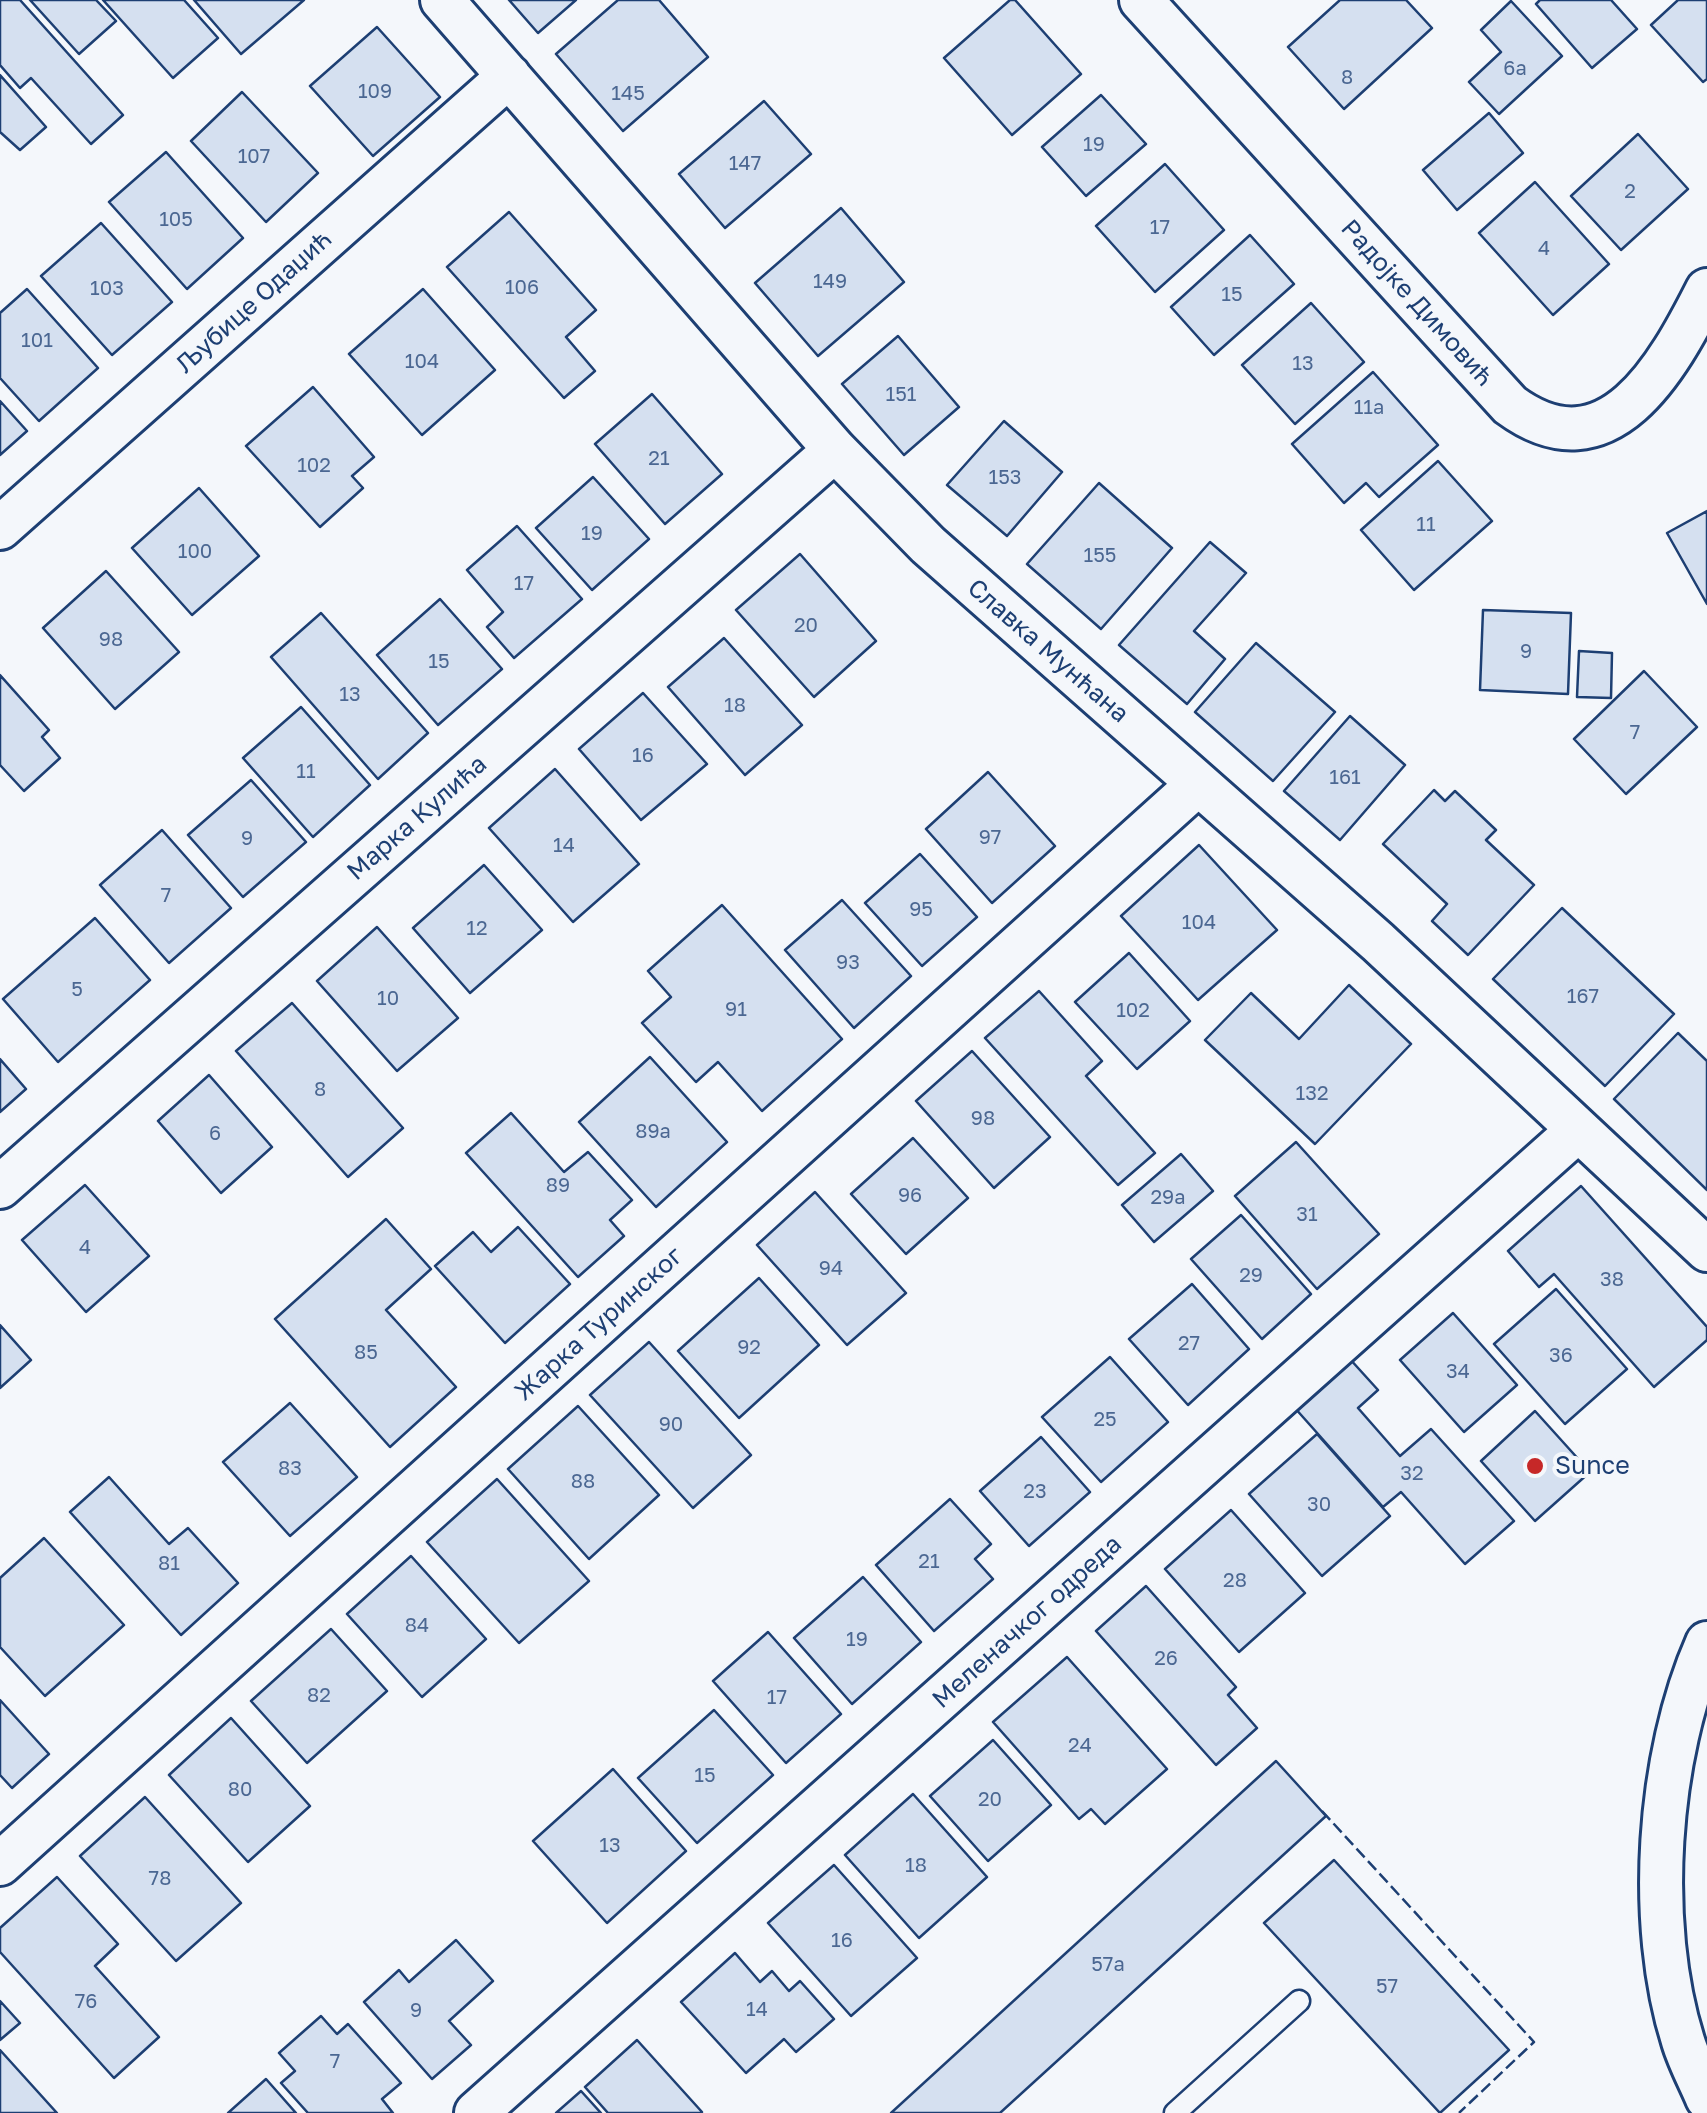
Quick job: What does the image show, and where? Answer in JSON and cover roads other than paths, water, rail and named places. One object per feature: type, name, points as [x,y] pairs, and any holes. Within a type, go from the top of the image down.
[{"type":"street","name":"Славка Мунћана","points":[[442,0],[835,450],[928,545],[1378,942],[1707,1250]]},
{"type":"street","name":"Радојке Димовић","points":[[1141,0],[1510,405],[1530,420],[1554,430],[1579,428],[1621,410],[1671,362],[1707,290]]},
{"type":"street","name":"Љубице Одаџић","points":[[0,528],[508,76]]},
{"type":"street","name":"Марка Кулића","points":[[0,1187],[835,450]]},
{"type":"street","name":"Жарка Туринског","points":[[0,1864],[1198,784]]},
{"type":"street","name":"Меленачког одреда","points":[[476,2113],[1577,1131]]},
{"type":"street","points":[[1703,1662],[1674,1762],[1661,1849],[1669,1970],[1683,2041],[1707,2098]]},
{"type":"lane","points":[[1175,2113],[1299,2000]]},
{"type":"place","name":"Sunce","points":[[1535,1466]]}]
